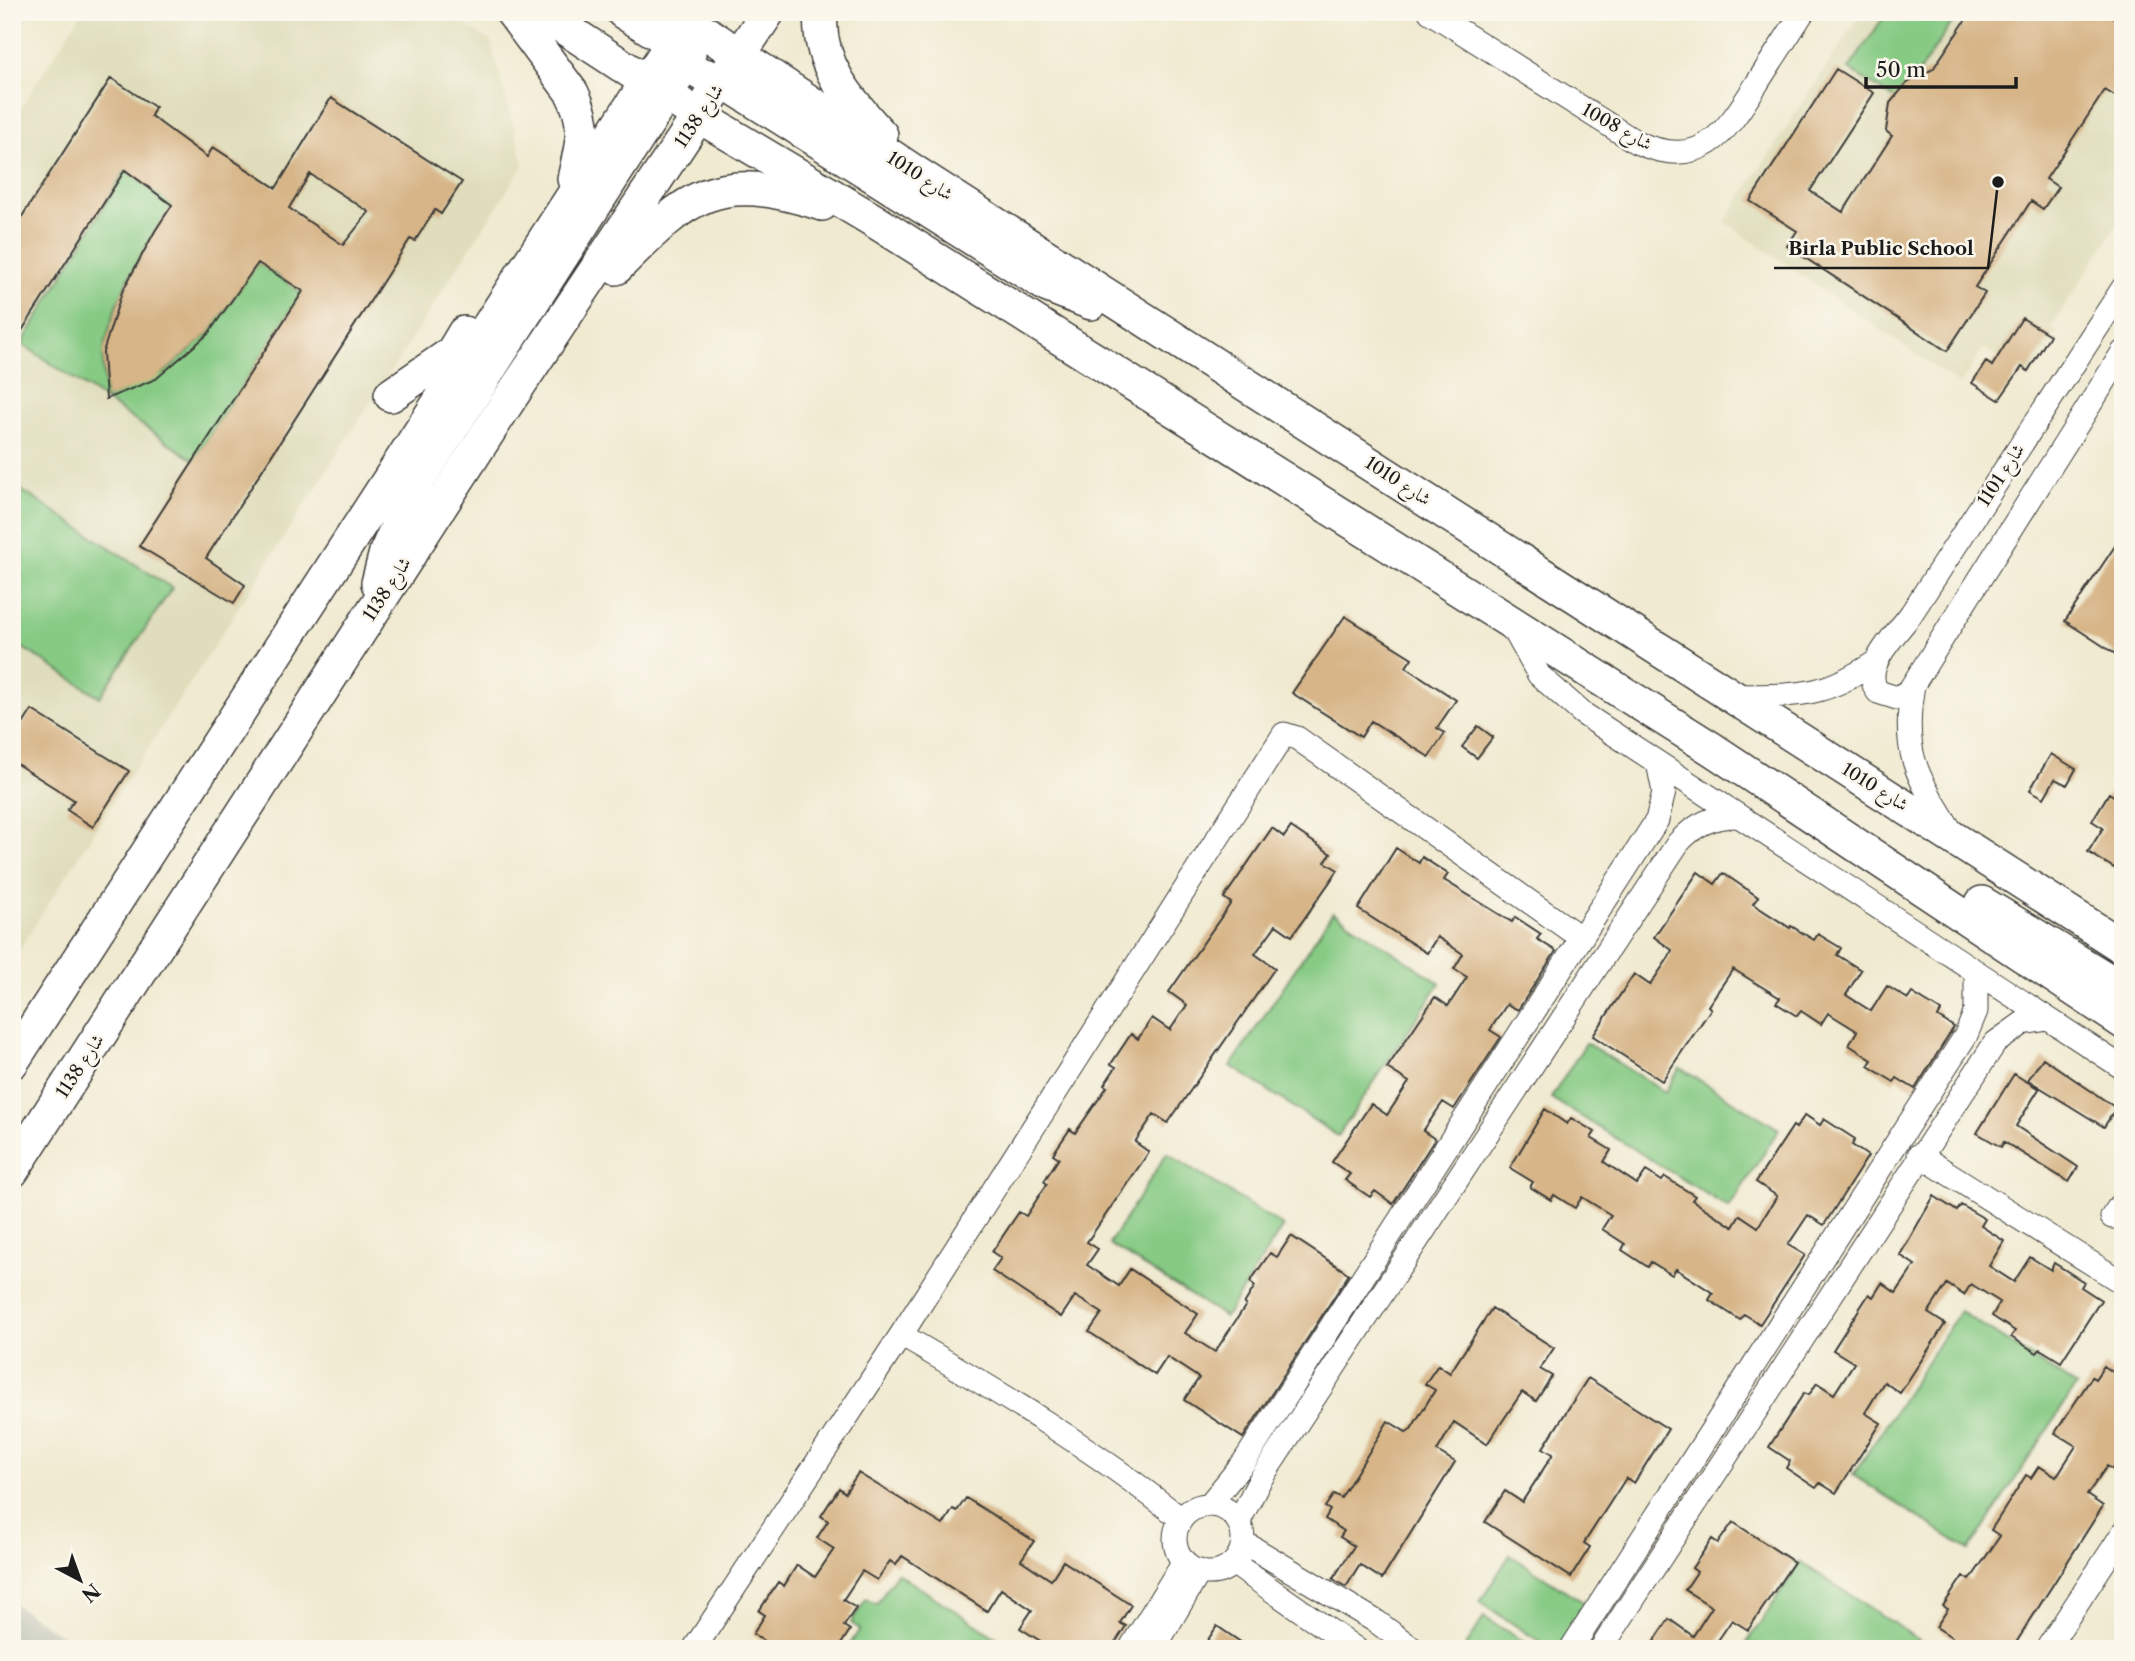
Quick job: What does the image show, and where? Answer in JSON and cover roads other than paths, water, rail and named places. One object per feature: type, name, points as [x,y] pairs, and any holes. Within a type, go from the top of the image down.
[{"type":"street","points":[[391,396],[452,352],[533,227],[565,204],[584,121],[572,93],[512,12]]},
{"type":"street","name":"شارع 1010","points":[[540,12],[692,50],[916,173],[2123,947]]},
{"type":"street","points":[[623,12],[692,50],[1048,286],[1171,336]]},
{"type":"street","points":[[12,1062],[565,204],[692,50],[768,12]]},
{"type":"street","points":[[821,12],[821,33],[831,72],[865,118],[916,173]]},
{"type":"street","name":"شارع 1008","points":[[1430,12],[1636,142],[1663,152],[1678,153],[1706,146],[1728,128],[1803,12]]},
{"type":"street","points":[[368,619],[386,552],[418,480],[692,50]]},
{"type":"street","name":"شارع 1010","points":[[692,50],[699,116],[873,220],[1712,749],[2123,1022]]},
{"type":"street","name":"شارع 1138","points":[[12,1171],[507,403],[699,116]]},
{"type":"street","points":[[507,403],[614,270],[665,218],[692,201],[736,189],[773,189],[873,220]]},
{"type":"street","name":"شارع 1101","points":[[1735,696],[1797,695],[1822,690],[1844,683],[1877,661],[2123,288]]},
{"type":"street","name":"شارع 1101","points":[[1956,838],[1919,779],[1909,748],[1907,718],[1913,685],[2123,352]]},
{"type":"street","name":"شارع 1010","points":[[1511,624],[1539,675],[1559,695],[1738,816],[2123,1068]]},
{"type":"street","points":[[1877,661],[1871,680],[1878,692],[1897,698],[1913,685]]},
{"type":"street","points":[[695,1649],[901,1335],[1284,734],[1297,738],[1581,938]]},
{"type":"street","points":[[1209,1504],[1244,1462],[1649,832],[1663,800],[1658,763]]},
{"type":"street","points":[[1413,1649],[1241,1532],[1220,1506],[1198,1506],[1181,1519],[1175,1536],[1178,1554],[1192,1566],[1217,1572],[1233,1563],[1241,1532],[1260,1480],[1672,853],[1687,833],[1698,825],[1724,816],[1738,816]]},
{"type":"street","points":[[1649,832],[1667,835],[1672,853]]},
{"type":"street","points":[[1889,867],[1915,873],[1964,892],[2123,989]]},
{"type":"street","points":[[1571,1649],[1966,1035],[1976,1011],[1976,973]]},
{"type":"street","points":[[1601,1649],[1919,1155],[1989,1051],[2012,1028],[2048,1019]]},
{"type":"street","points":[[1966,1035],[1982,1041],[1989,1051]]},
{"type":"street","points":[[1919,1155],[2123,1283]]},
{"type":"street","points":[[901,1335],[1127,1477],[1181,1519]]},
{"type":"street","points":[[2047,1649],[2123,1533]]},
{"type":"street","points":[[1233,1563],[1356,1649]]},
{"type":"street","points":[[1130,1649],[1192,1566]]},
{"type":"street","points":[[1154,1649],[1192,1566]]},
{"type":"place","name":"Birla Public School","points":[[1998,182]]}]
